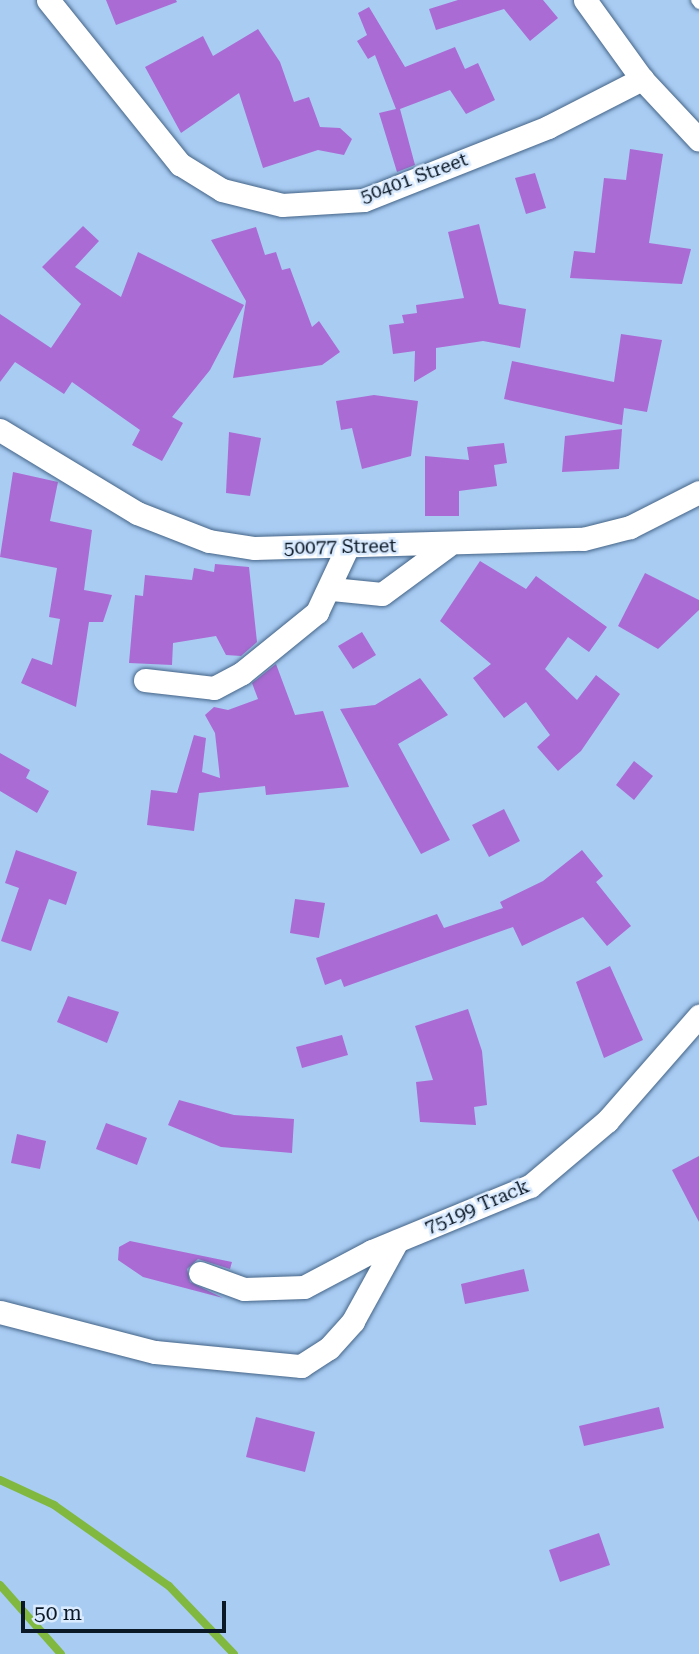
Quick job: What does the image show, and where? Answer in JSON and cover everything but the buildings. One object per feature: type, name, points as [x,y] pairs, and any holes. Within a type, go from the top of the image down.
[{"type":"street","name":"50401 Street","points":[[48,0],[180,164],[222,190],[282,205],[364,200],[548,127],[642,79]]},
{"type":"street","points":[[585,0],[642,79],[699,141]]},
{"type":"street","name":"50077 Street","points":[[3,436],[177,530],[254,548],[447,546],[583,539],[630,527],[699,492]]},
{"type":"street","points":[[332,589],[382,594],[447,546]]},
{"type":"street","points":[[145,680],[204,689],[223,684],[306,624],[332,589],[347,548]]},
{"type":"street","name":"75199 Track","points":[[200,1273],[244,1289],[292,1289],[397,1241],[479,1211],[565,1161],[699,1016]]},
{"type":"street","points":[[0,1312],[155,1352],[301,1366],[353,1321],[397,1241]]},
{"type":"waterway","points":[[0,1480],[54,1505],[169,1586],[234,1654]]},
{"type":"waterway","points":[[0,1585],[61,1654]]}]
